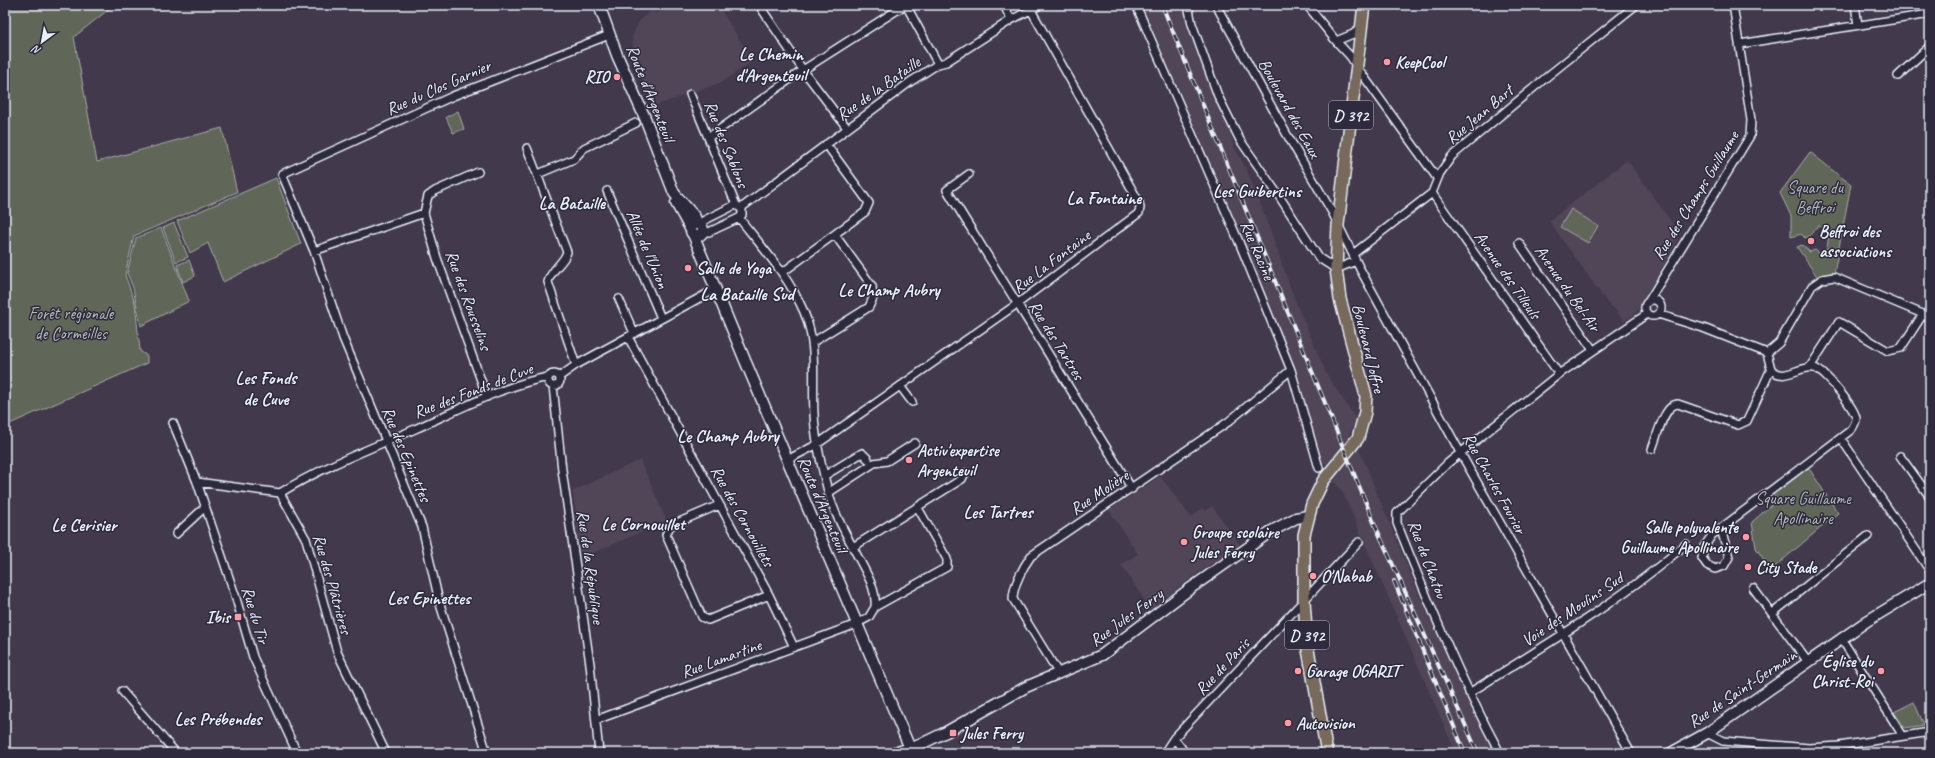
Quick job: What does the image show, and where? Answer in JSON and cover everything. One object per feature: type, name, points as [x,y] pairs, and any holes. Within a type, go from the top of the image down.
[{"type":"main road","name":"Route d'Argenteuil","points":[[599,5],[674,193],[695,217],[708,266],[716,288],[787,460],[911,751]]},
{"type":"main road","name":"Boulevard Joffre","points":[[1327,753],[1307,644],[1304,601],[1304,546],[1308,516],[1323,481],[1358,438],[1366,412],[1366,396],[1340,298],[1336,269],[1338,225],[1364,5]]},
{"type":"main road","name":"Rue Jules Ferry","points":[[894,753],[911,751],[1019,690],[1087,663],[1108,652],[1191,588],[1270,532],[1296,518],[1308,516]]},
{"type":"main road","name":"Rue de Saint-Germain","points":[[1671,753],[1707,733],[1841,638],[1930,583]]},
{"type":"street","points":[[759,5],[803,70],[847,128]]},
{"type":"street","points":[[709,137],[803,70],[905,5],[938,64]]},
{"type":"street","points":[[1004,5],[1011,20]]},
{"type":"street","name":"Rue de la Bataille","points":[[698,230],[701,222],[738,207],[938,64],[946,62],[1011,20],[1040,5]]},
{"type":"street","name":"Rue Racine","points":[[1136,5],[1239,242],[1291,370],[1319,468]]},
{"type":"street","points":[[1188,5],[1192,24],[1218,96],[1240,140],[1279,196],[1318,258],[1336,269],[1356,261]]},
{"type":"street","name":"Boulevard des Eaux","points":[[1216,5],[1338,225]]},
{"type":"street","points":[[1307,5],[1357,65],[1437,178]]},
{"type":"street","name":"Rue Jean Bart","points":[[1432,193],[1437,178],[1452,156],[1548,75],[1636,5]]},
{"type":"street","name":"Rue des Champs Guillaume","points":[[1648,302],[1750,136],[1751,120],[1733,5]]},
{"type":"street","points":[[1855,5],[1858,25]]},
{"type":"street","points":[[1740,44],[1930,13],[1929,5]]},
{"type":"street","name":"Rue La Fontaine","points":[[787,460],[816,445],[1018,304],[1135,217],[1140,208],[1082,98],[1032,10]]},
{"type":"street","points":[[1336,41],[1353,34],[1361,28]]},
{"type":"street","name":"Rue du Clos Garnier","points":[[282,174],[453,96],[610,35]]},
{"type":"street","points":[[1898,76],[1930,46]]},
{"type":"street","name":"Rue des Sablons","points":[[690,94],[738,207]]},
{"type":"street","points":[[538,174],[574,159],[584,148],[636,123]]},
{"type":"street","points":[[783,272],[865,212],[869,203],[826,144]]},
{"type":"street","points":[[527,148],[567,252],[566,256],[555,269],[548,282],[576,365]]},
{"type":"street","points":[[314,251],[424,213],[428,196],[435,191],[478,172]]},
{"type":"street","name":"Rue des Epinettes","points":[[282,174],[314,251],[342,338],[422,527],[439,601],[487,753]]},
{"type":"street","name":"Rue des Tartres","points":[[969,174],[947,190],[1132,488]]},
{"type":"street","name":"Allée de l'Union","points":[[607,191],[661,318]]},
{"type":"street","points":[[1353,254],[1432,193]]},
{"type":"street","name":"Avenue des Tilleuls","points":[[1432,193],[1559,374]]},
{"type":"street","points":[[698,230],[709,232],[738,218],[742,215],[738,207]]},
{"type":"street","name":"Rue des Rousselins","points":[[424,213],[437,258],[487,397]]},
{"type":"street","points":[[738,218],[783,272],[804,311],[814,342],[814,414],[816,445],[828,493],[873,587],[875,607]]},
{"type":"street","name":"Rue Charles Fourier","points":[[1338,225],[1461,454],[1631,753]]},
{"type":"street","points":[[814,342],[869,307],[873,298],[872,286],[835,235]]},
{"type":"street","name":"Avenue du Bel-Air","points":[[1518,243],[1594,350]]},
{"type":"street","points":[[1767,353],[1779,343],[1812,286],[1822,279],[1834,277],[1926,316],[1901,348],[1888,351],[1839,322],[1810,367]]},
{"type":"street","points":[[559,377],[553,374],[548,377],[548,383],[553,386],[558,384],[559,377],[576,365],[716,288]]},
{"type":"street","name":"Rue des Cornouillets","points":[[619,299],[631,335],[719,504],[769,594],[794,647]]},
{"type":"street","points":[[1658,314],[1661,310],[1659,302],[1655,300],[1648,302],[1645,307],[1647,314],[1652,316],[1658,314],[1703,328],[1767,353]]},
{"type":"street","name":"Rue de Chatou","points":[[1500,753],[1469,693],[1432,610],[1396,518],[1399,509],[1461,454],[1559,374],[1647,314]]},
{"type":"street","points":[[1721,529],[1729,557],[1724,566],[1715,569],[1707,565],[1702,558],[1709,539],[1721,529],[1852,430],[1856,419],[1854,411],[1823,372],[1816,368],[1810,367],[1787,374],[1775,373],[1771,369],[1767,353]]},
{"type":"street","points":[[1652,449],[1667,410],[1674,404],[1678,404],[1738,425],[1747,421],[1771,369]]},
{"type":"street","name":"Rue Molière","points":[[1059,674],[1012,599],[1014,590],[1026,563],[1031,556],[1228,422],[1291,370]]},
{"type":"street","name":"Rue des Fonds de Cuve","points":[[280,493],[326,469],[487,397],[548,377]]},
{"type":"street","name":"Rue de la République","points":[[553,386],[562,470],[590,664],[599,753]]},
{"type":"street","points":[[900,386],[912,402]]},
{"type":"street","points":[[173,423],[197,482],[280,493]]},
{"type":"street","points":[[828,493],[874,463],[887,461],[916,443]]},
{"type":"street","points":[[1844,443],[1930,570]]},
{"type":"street","points":[[824,476],[862,453],[868,459]]},
{"type":"street","points":[[1900,456],[1930,497]]},
{"type":"street","points":[[853,547],[918,508],[962,479],[965,473]]},
{"type":"street","name":"Rue du Tir","points":[[197,482],[204,508],[235,595],[253,657],[297,753]]},
{"type":"street","name":"Rue des Plâtrières","points":[[280,493],[306,539],[337,652],[385,753]]},
{"type":"street","points":[[719,504],[670,526],[666,535],[702,617],[708,620],[769,594]]},
{"type":"street","points":[[176,534],[204,508]]},
{"type":"street","name":"Rue Lamartine","points":[[596,720],[857,624],[869,617],[875,607],[947,568],[947,559],[918,508]]},
{"type":"street","points":[[1773,613],[1868,536]]},
{"type":"street","name":"Rue de Paris","points":[[1164,753],[1174,738],[1359,542]]},
{"type":"street","name":"Voie des Moulins Sud","points":[[1469,693],[1563,634],[1651,574],[1686,544]]},
{"type":"street","points":[[1753,588],[1808,662]]},
{"type":"street","points":[[1841,638],[1903,736]]},
{"type":"street","points":[[122,691],[176,753]]},
{"type":"street","points":[[1707,733],[1723,741],[1809,748],[1839,746],[1930,732]]},
{"type":"street","points":[[1174,738],[1185,753]]},
{"type":"street","points":[[1839,746],[1845,753]]},
{"type":"shaded area","points":[[669,5],[718,5],[753,61],[722,82],[652,107],[634,56],[632,37],[638,23],[643,17],[652,10],[655,13]]},
{"type":"shaded area","points":[[1142,5],[1185,5],[1230,128],[1233,145],[1247,170],[1270,229],[1294,298],[1327,375],[1356,419],[1349,435],[1360,451],[1418,593],[1495,753],[1456,753],[1342,491],[1332,479],[1342,464],[1338,453],[1326,464],[1323,464],[1321,461],[1295,371],[1272,313],[1238,238],[1142,11],[1144,10]]},
{"type":"shaded area","points":[[1627,160],[1678,231],[1677,241],[1639,309],[1634,315],[1624,321],[1613,307],[1611,308],[1549,221]]},
{"type":"shaded area","points":[[640,460],[667,521],[581,558],[573,491]]},
{"type":"shaded area","name":"Groupe scolaire Jules Ferry","points":[[1160,476],[1191,517],[1202,508],[1205,511],[1212,506],[1241,546],[1201,571],[1150,609],[1121,564],[1138,554],[1109,510]]},
{"type":"green space","name":"Forêt régionale de Cormeilles","points":[[5,5],[114,5],[74,37],[97,162],[222,128],[237,192],[134,236],[125,275],[135,303],[140,351],[147,356],[147,363],[5,426],[5,202],[7,182],[5,181]]},
{"type":"green space","points":[[458,111],[464,129],[453,133],[446,117]]},
{"type":"green space","name":"Square du Beffroi","points":[[1810,152],[1851,184],[1834,274],[1824,275],[1818,278],[1797,247],[1802,245],[1810,252],[1815,250],[1819,253],[1827,249],[1829,233],[1819,226],[1814,229],[1811,235],[1805,238],[1801,234],[1791,237],[1791,216],[1780,193]]},
{"type":"green space","points":[[276,178],[301,244],[223,282],[208,243],[190,253],[177,221]]},
{"type":"green space","points":[[1571,209],[1598,226],[1588,243],[1560,227]]},
{"type":"green space","points":[[174,223],[188,257],[176,262],[163,228]]},
{"type":"green space","points":[[161,228],[189,301],[141,326],[133,288],[127,273],[136,238]]},
{"type":"green space","points":[[189,260],[195,276],[183,282],[177,265]]},
{"type":"green space","name":"Square Guillaume Apollinaire","points":[[1808,467],[1838,513],[1771,570],[1756,548],[1752,522],[1777,500],[1773,494]]},
{"type":"green space","points":[[1914,702],[1924,725],[1905,728],[1894,712]]},
{"type":"railway","points":[[1162,5],[1375,525],[1478,753]]},
{"type":"railway","points":[[1394,581],[1465,753]]},
{"type":"place","name":"KeepCool","points":[[1387,62]]},
{"type":"place","name":"RIO","points":[[617,77]]},
{"type":"place","name":"Beffroi des associations","points":[[1811,241]]},
{"type":"place","name":"Salle de Yoga","points":[[688,268]]},
{"type":"place","name":"Activ'expertise Argenteuil","points":[[909,460]]},
{"type":"place","name":"Salle polyvalente Guillaume Apollinaire","points":[[1746,537]]},
{"type":"place","name":"Groupe scolaire Jules Ferry","points":[[1184,542]]},
{"type":"place","name":"City Stade","points":[[1748,567]]},
{"type":"place","name":"O'Nabab","points":[[1313,576]]},
{"type":"place","name":"Ibis","points":[[238,617]]},
{"type":"place","name":"Garage OGARIT","points":[[1298,671]]},
{"type":"place","name":"Église du Christ-Roi","points":[[1881,671]]},
{"type":"place","name":"Autovision","points":[[1288,723]]},
{"type":"place","name":"Jules Ferry","points":[[953,733]]},
{"type":"district","name":"Le Chemin d'Argenteuil","points":[[771,64]]},
{"type":"district","name":"Les Guibertins","points":[[1257,191]]},
{"type":"district","name":"La Fontaine","points":[[1104,198]]},
{"type":"district","name":"La Bataille","points":[[572,203]]},
{"type":"district","name":"Le Champ Aubry","points":[[889,290]]},
{"type":"district","name":"La Bataille Sud","points":[[747,294]]},
{"type":"district","name":"Les Fonds de Cuve","points":[[266,388]]},
{"type":"district","name":"Le Champ Aubry","points":[[728,436]]},
{"type":"district","name":"Les Tartres","points":[[998,512]]},
{"type":"district","name":"Le Cornouillet","points":[[643,524]]},
{"type":"district","name":"Le Cerisier","points":[[84,525]]},
{"type":"district","name":"Les Epinettes","points":[[429,598]]},
{"type":"district","name":"Les Prébendes","points":[[218,719]]}]
